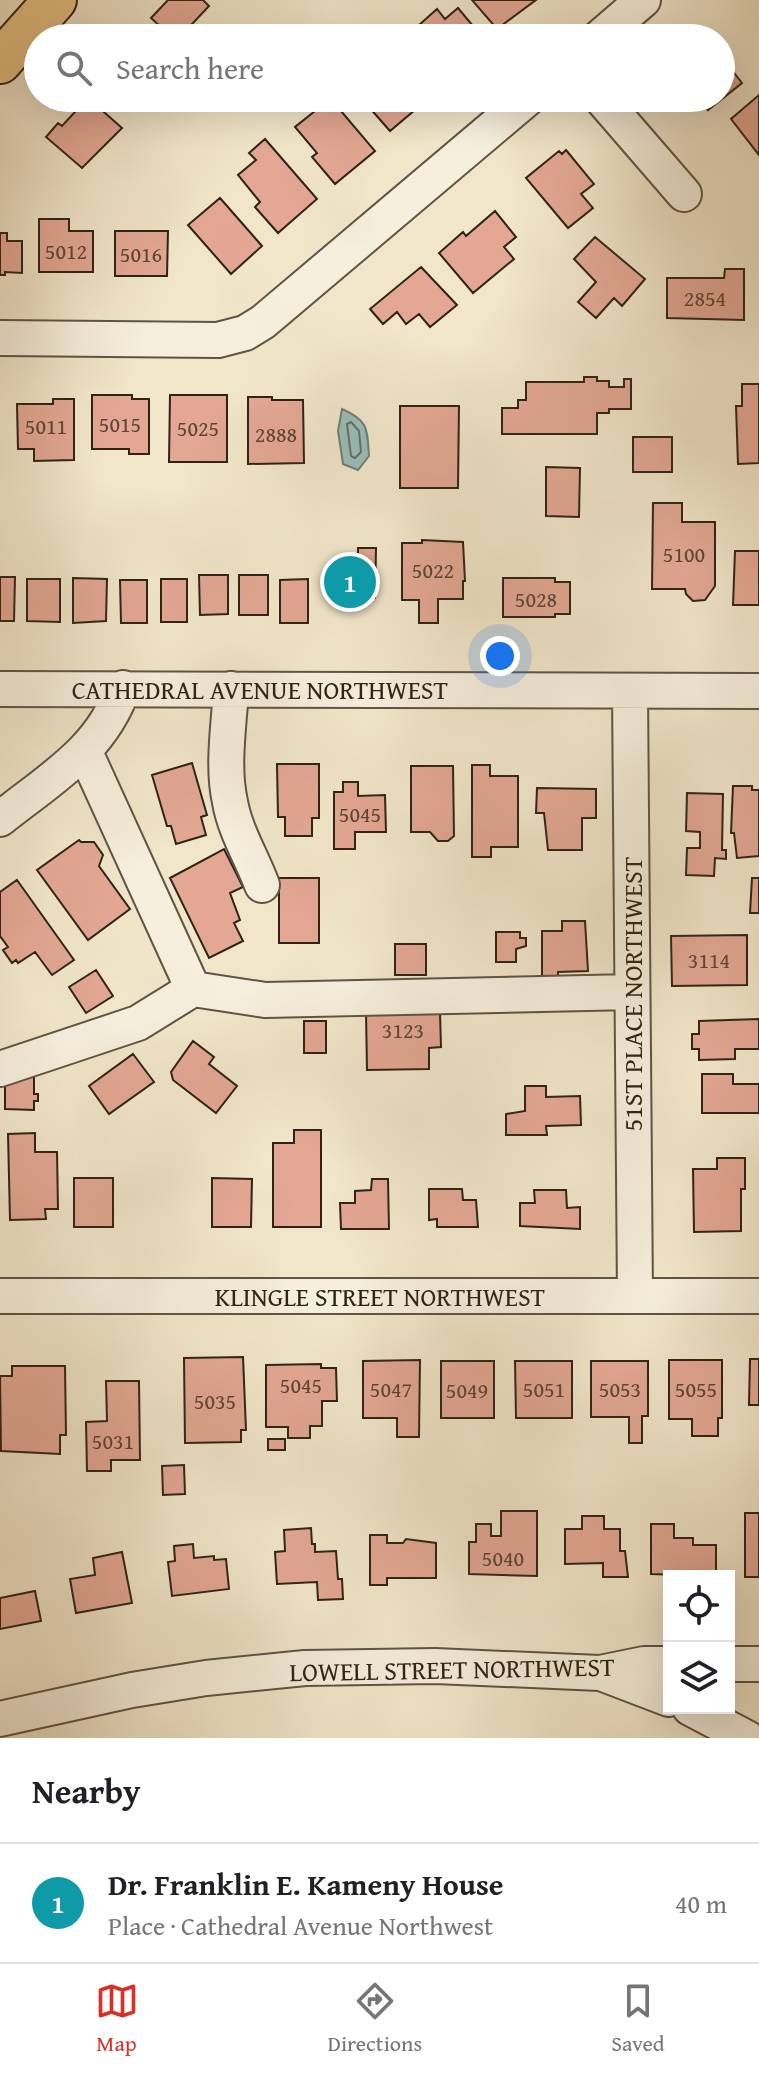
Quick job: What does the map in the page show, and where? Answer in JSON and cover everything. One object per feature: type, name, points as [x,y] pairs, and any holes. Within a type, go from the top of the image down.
[{"type":"main road","points":[[34,24],[55,0]]},
{"type":"main road","points":[[0,62],[24,35]]},
{"type":"street","points":[[615,24],[643,0]]},
{"type":"street","points":[[0,338],[206,341],[245,333],[263,322],[511,112]]},
{"type":"street","points":[[613,112],[684,194]]},
{"type":"street","points":[[0,819],[85,752],[111,718],[123,688]]},
{"type":"street","name":"CATHEDRAL AVENUE NORTHWEST","points":[[0,689],[759,691]]},
{"type":"street","points":[[231,689],[227,774],[229,802],[262,885]]},
{"type":"street","name":"51ST PLACE NORTHWEST","points":[[630,691],[635,1296]]},
{"type":"street","points":[[85,752],[193,989]]},
{"type":"street","points":[[0,1069],[138,1023],[193,989],[265,1000],[632,992]]},
{"type":"street","name":"KLINGLE STREET NORTHWEST","points":[[0,1296],[759,1296]]},
{"type":"street","name":"LOWELL STREET NORTHWEST","points":[[0,1719],[132,1690],[206,1678],[305,1668],[435,1666],[600,1673],[644,1664],[663,1664]]},
{"type":"street","points":[[735,1664],[759,1664]]},
{"type":"street","points":[[600,1673],[663,1697]]},
{"type":"street","points":[[701,1714],[747,1738]]},
{"type":"water","points":[[342,409],[362,422],[367,432],[369,456],[358,470],[343,464],[338,431]]},
{"type":"building","points":[[168,0],[203,0],[209,6],[192,24],[158,24],[151,18]]},
{"type":"building","points":[[472,0],[536,0],[504,24],[493,24]]},
{"type":"building","points":[[458,8],[471,24],[420,24],[437,9],[445,19]]},
{"type":"building","points":[[735,74],[742,83],[735,89]]},
{"type":"building","points":[[759,95],[759,155],[731,119]]},
{"type":"building","points":[[75,112],[104,112],[122,128],[82,168],[46,137],[58,123],[62,126]]},
{"type":"building","points":[[314,112],[342,112],[375,151],[335,184],[312,157],[317,153],[295,127]]},
{"type":"building","points":[[373,112],[413,112],[390,131]]},
{"type":"building","points":[[265,139],[317,199],[278,233],[255,207],[260,202],[238,175],[256,160],[249,153]]},
{"type":"building","points":[[566,150],[594,184],[581,194],[593,208],[568,228],[526,178],[559,151],[562,154]]},
{"type":"building","points":[[220,198],[262,246],[231,274],[188,225]]},
{"type":"building","points":[[495,211],[516,237],[504,247],[514,259],[473,293],[439,253],[463,232],[466,236]]},
{"type":"building","points":[[39,219],[69,219],[69,231],[93,231],[93,272],[39,272]]},
{"type":"building","points":[[115,231],[168,231],[167,276],[115,276]]},
{"type":"building","points":[[0,233],[7,233],[7,241],[22,241],[22,273],[5,272],[5,275],[0,275]]},
{"type":"building","points":[[595,237],[645,279],[622,306],[614,298],[596,318],[578,302],[596,282],[574,259]]},
{"type":"building","points":[[421,267],[457,305],[430,327],[419,314],[406,324],[397,312],[383,324],[370,309]]},
{"type":"building","points":[[725,269],[744,269],[744,320],[667,318],[667,278],[724,278]]},
{"type":"building","points":[[584,377],[609,381],[609,387],[624,387],[624,379],[631,379],[631,409],[609,409],[609,413],[597,413],[597,434],[502,434],[502,408],[518,408],[518,400],[526,400],[526,382],[584,382]]},
{"type":"building","points":[[742,384],[759,384],[759,463],[738,464],[736,406],[742,406]]},
{"type":"building","points":[[92,395],[132,395],[132,399],[149,399],[149,454],[129,454],[129,449],[92,449]]},
{"type":"building","points":[[170,395],[227,395],[227,462],[169,462]]},
{"type":"building","points":[[248,397],[303,400],[304,463],[248,464]]},
{"type":"building","points":[[53,399],[74,399],[74,460],[34,461],[34,449],[18,449],[17,404],[53,404]]},
{"type":"building","points":[[400,406],[459,406],[458,488],[400,488]]},
{"type":"building","points":[[633,437],[672,437],[672,472],[633,472]]},
{"type":"building","points":[[546,467],[580,468],[579,517],[546,516]]},
{"type":"building","points":[[653,503],[682,503],[682,522],[715,522],[715,586],[705,600],[693,601],[685,589],[652,589]]},
{"type":"building","points":[[422,540],[463,542],[463,599],[438,599],[438,623],[419,623],[419,600],[402,600],[402,543],[422,543]]},
{"type":"building","points":[[358,548],[376,548],[375,598],[325,595],[325,568],[339,568],[339,559],[358,560]]},
{"type":"building","points":[[735,551],[759,551],[759,605],[733,605]]},
{"type":"building","points":[[199,575],[228,575],[228,614],[200,615]]},
{"type":"building","points":[[239,575],[268,575],[268,615],[239,615]]},
{"type":"building","points":[[0,577],[15,577],[14,621],[0,621]]},
{"type":"building","points":[[73,578],[107,579],[106,621],[73,623]]},
{"type":"building","points":[[503,578],[555,578],[555,582],[570,582],[570,614],[503,617]]},
{"type":"building","points":[[27,579],[60,579],[60,622],[27,621]]},
{"type":"building","points":[[161,579],[187,579],[187,622],[161,622]]},
{"type":"building","points":[[308,579],[308,623],[280,623],[280,580]]},
{"type":"building","points":[[120,580],[147,580],[147,623],[121,623]]},
{"type":"building","points":[[192,763],[207,815],[201,817],[206,835],[176,844],[171,826],[167,826],[152,775]]},
{"type":"building","points":[[277,764],[319,764],[319,818],[312,818],[312,836],[285,836],[285,817],[278,817]]},
{"type":"building","points":[[472,765],[490,765],[490,776],[518,776],[518,847],[491,847],[491,857],[472,857]]},
{"type":"building","points":[[411,766],[453,766],[454,836],[448,841],[438,841],[430,832],[411,832]]},
{"type":"building","points":[[343,782],[358,782],[358,796],[385,795],[386,832],[355,832],[355,849],[334,849],[334,792],[343,792]]},
{"type":"building","points":[[733,786],[752,786],[752,790],[759,790],[759,856],[737,858],[734,833],[731,833]]},
{"type":"building","points":[[537,788],[596,789],[596,818],[582,818],[582,850],[548,850],[544,813],[536,813]]},
{"type":"building","points":[[687,793],[723,794],[722,850],[726,850],[726,859],[715,858],[714,876],[686,875],[687,848],[700,848],[700,832],[686,831]]},
{"type":"building","points":[[79,840],[94,842],[103,855],[99,866],[130,909],[88,940],[37,870]]},
{"type":"building","points":[[224,849],[243,887],[230,893],[240,920],[234,923],[243,941],[209,958],[170,878]]},
{"type":"building","points":[[279,878],[319,878],[319,943],[279,943]]},
{"type":"building","points":[[752,878],[759,878],[759,913],[750,913]]},
{"type":"building","points":[[17,880],[74,960],[52,975],[35,952],[18,963],[16,960],[12,963],[3,950],[8,947],[0,936],[0,892]]},
{"type":"building","points":[[562,921],[585,921],[588,971],[542,976],[542,931],[562,931]]},
{"type":"building","points":[[496,932],[520,932],[520,938],[526,938],[526,946],[516,949],[516,962],[496,962]]},
{"type":"building","points":[[747,935],[747,985],[672,986],[671,936]]},
{"type":"building","points":[[395,944],[426,944],[426,975],[395,975]]},
{"type":"building","points":[[96,970],[113,996],[86,1013],[69,987]]},
{"type":"building","points":[[440,1012],[441,1047],[429,1048],[429,1069],[367,1070],[366,1013]]},
{"type":"building","points":[[759,1019],[759,1049],[735,1049],[735,1059],[699,1060],[699,1049],[692,1049],[692,1034],[699,1034],[699,1021]]},
{"type":"building","points":[[304,1021],[326,1021],[326,1053],[304,1053]]},
{"type":"building","points":[[193,1041],[214,1057],[209,1064],[237,1086],[216,1113],[173,1080],[171,1072]]},
{"type":"building","points":[[133,1054],[154,1082],[109,1114],[89,1086]]},
{"type":"building","points":[[702,1074],[733,1074],[733,1084],[759,1084],[759,1113],[702,1113]]},
{"type":"building","points":[[5,1077],[34,1077],[34,1094],[38,1094],[38,1101],[34,1101],[34,1110],[5,1109]]},
{"type":"building","points":[[525,1086],[546,1086],[546,1097],[580,1096],[581,1125],[546,1126],[547,1135],[506,1135],[506,1114],[525,1111]]},
{"type":"building","points":[[294,1130],[321,1130],[321,1227],[273,1227],[273,1143],[294,1143]]},
{"type":"building","points":[[35,1133],[35,1152],[57,1152],[58,1209],[45,1209],[46,1219],[10,1220],[8,1134]]},
{"type":"building","points":[[717,1158],[745,1158],[741,1231],[694,1232],[693,1169],[717,1169]]},
{"type":"building","points":[[74,1178],[113,1178],[113,1227],[74,1227]]},
{"type":"building","points":[[212,1178],[252,1179],[251,1227],[212,1227]]},
{"type":"building","points":[[372,1179],[388,1179],[389,1229],[341,1229],[340,1203],[355,1203],[355,1191],[371,1190]]},
{"type":"building","points":[[429,1189],[462,1189],[463,1200],[476,1200],[478,1227],[437,1227],[437,1219],[429,1220]]},
{"type":"building","points":[[534,1190],[566,1190],[567,1208],[580,1207],[580,1229],[520,1226],[520,1203],[535,1203]]},
{"type":"building","points":[[243,1357],[246,1430],[241,1430],[241,1442],[185,1443],[184,1358]]},
{"type":"building","points":[[750,1359],[759,1359],[759,1405],[749,1405]]},
{"type":"building","points":[[420,1360],[419,1437],[397,1437],[397,1418],[363,1418],[363,1361]]},
{"type":"building","points":[[669,1360],[722,1360],[722,1418],[718,1418],[718,1436],[692,1436],[692,1419],[669,1419]]},
{"type":"building","points":[[441,1361],[494,1361],[494,1418],[441,1418]]},
{"type":"building","points":[[515,1361],[572,1361],[572,1418],[516,1418]]},
{"type":"building","points":[[591,1361],[648,1361],[648,1416],[642,1416],[642,1443],[629,1443],[629,1417],[591,1417]]},
{"type":"building","points":[[321,1364],[321,1368],[336,1368],[337,1401],[322,1401],[322,1426],[310,1426],[310,1438],[288,1438],[288,1427],[266,1427],[266,1365]]},
{"type":"building","points":[[12,1366],[65,1366],[66,1435],[60,1435],[60,1454],[1,1451],[0,1376],[12,1376]]},
{"type":"building","points":[[106,1381],[139,1381],[140,1460],[111,1460],[111,1471],[87,1471],[86,1422],[107,1421]]},
{"type":"building","points":[[268,1439],[285,1439],[285,1450],[268,1450]]},
{"type":"building","points":[[184,1465],[185,1494],[163,1495],[162,1466]]},
{"type":"building","points":[[501,1511],[537,1511],[537,1576],[469,1574],[469,1542],[476,1542],[476,1524],[491,1524],[491,1536],[501,1536]]},
{"type":"building","points":[[745,1513],[759,1513],[759,1577],[745,1577]]},
{"type":"building","points":[[582,1516],[604,1516],[604,1529],[620,1529],[620,1551],[625,1551],[628,1577],[603,1577],[603,1563],[565,1564],[565,1529],[582,1529]]},
{"type":"building","points":[[651,1524],[674,1524],[674,1538],[693,1538],[693,1545],[716,1545],[716,1570],[663,1570],[663,1574],[651,1574]]},
{"type":"building","points":[[311,1528],[315,1552],[336,1551],[343,1599],[318,1600],[317,1582],[277,1584],[275,1552],[285,1551],[284,1530]]},
{"type":"building","points":[[370,1535],[387,1535],[387,1543],[403,1543],[406,1539],[436,1543],[436,1578],[387,1578],[387,1585],[370,1585]]},
{"type":"building","points":[[193,1544],[194,1558],[214,1556],[214,1560],[226,1559],[229,1589],[172,1596],[168,1562],[175,1561],[174,1546]]},
{"type":"building","points":[[122,1552],[132,1603],[76,1613],[70,1579],[95,1575],[93,1558]]},
{"type":"building","points":[[35,1591],[41,1621],[0,1629],[0,1598]]},
{"type":"place","name":"Dr. Franklin E. Kameny House","points":[[350,582]]}]
